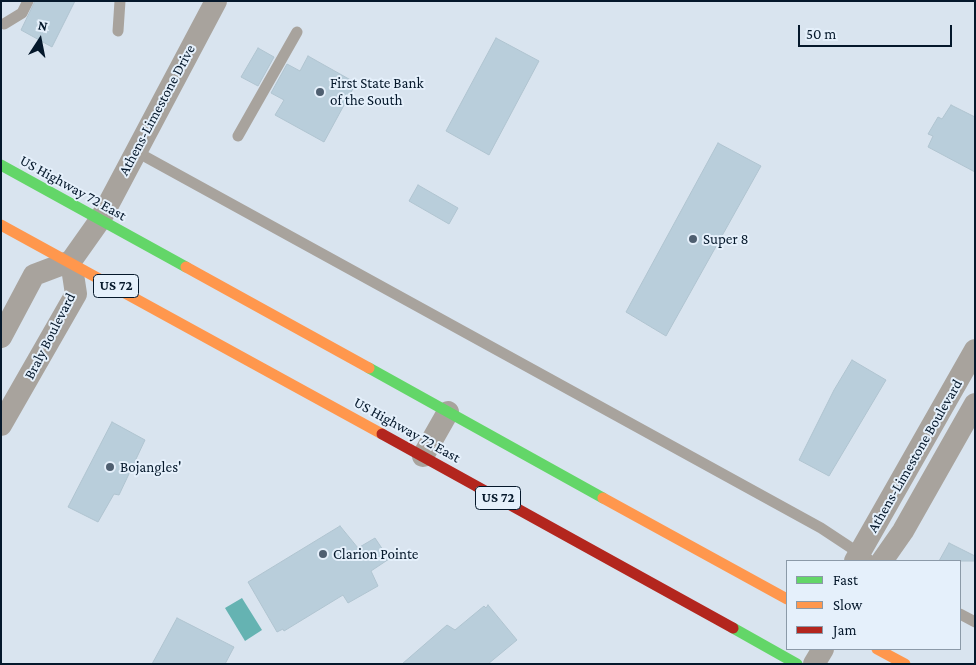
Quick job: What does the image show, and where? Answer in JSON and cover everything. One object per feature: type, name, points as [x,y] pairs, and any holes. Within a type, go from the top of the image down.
[{"type":"highway","name":"US Highway 72 East","points":[[1,165],[786,598]]},
{"type":"highway","name":"US Highway 72 East","points":[[1,226],[71,262],[797,664]]},
{"type":"highway","points":[[879,650],[904,664]]},
{"type":"highway","points":[[894,650],[904,664]]},
{"type":"street","name":"Athens-Limestone Drive","points":[[71,262],[100,220],[216,1]]},
{"type":"street","points":[[1,337],[34,275],[71,262]]},
{"type":"street","name":"Braly Boulevard","points":[[1,425],[76,294],[71,262]]},
{"type":"street","name":"Athens-Limestone Boulevard","points":[[862,559],[975,350]]},
{"type":"street","name":"Athens-Limestone Boulevard","points":[[883,560],[903,531],[975,404]]},
{"type":"street","points":[[423,456],[448,412]]},
{"type":"street","points":[[814,664],[822,650]]},
{"type":"lane","points":[[4,24],[22,13],[28,1]]},
{"type":"lane","points":[[118,31],[120,1]]},
{"type":"lane","points":[[238,136],[297,32]]},
{"type":"lane","points":[[135,151],[821,528],[862,559]]},
{"type":"lane","points":[[961,615],[975,622]]},
{"type":"shaded area","points":[[242,598],[262,630],[245,641],[225,608]]},
{"type":"building","points":[[35,1],[75,1],[52,47],[21,30]]},
{"type":"building","points":[[496,38],[539,61],[489,155],[446,131]]},
{"type":"building","points":[[258,48],[274,57],[258,86],[241,77]]},
{"type":"building","name":"First State Bank of the South","points":[[308,56],[356,83],[324,142],[275,115],[284,100],[271,93],[287,64],[300,71]]},
{"type":"building","points":[[951,105],[975,117],[975,172],[928,147],[933,136],[928,134],[938,117],[942,119]]},
{"type":"building","name":"Super 8","points":[[718,143],[761,166],[666,336],[626,312]]},
{"type":"building","points":[[418,185],[458,208],[449,224],[409,201]]},
{"type":"building","points":[[852,360],[886,380],[829,476],[799,460],[834,390]]},
{"type":"building","name":"Bojangles'","points":[[112,422],[145,440],[119,495],[114,494],[98,522],[68,507]]},
{"type":"building","name":"Clarion Pointe","points":[[340,526],[358,548],[375,538],[389,559],[371,571],[378,586],[348,603],[343,595],[284,631],[283,629],[277,632],[248,582]]},
{"type":"building","points":[[949,543],[975,556],[975,561],[940,560]]},
{"type":"building","points":[[488,605],[517,640],[488,664],[402,664],[447,625],[455,630],[484,606],[486,608]]},
{"type":"building","points":[[177,618],[234,647],[225,664],[152,664]]},
{"type":"traffic: fast","points":[[1,165],[186,267]]},
{"type":"traffic: fast","points":[[369,368],[603,498]]},
{"type":"traffic: fast","points":[[733,628],[797,664]]},
{"type":"traffic: slow","points":[[1,225],[382,434]]},
{"type":"traffic: slow","points":[[186,267],[369,368]]},
{"type":"traffic: slow","points":[[603,498],[786,598]]},
{"type":"traffic: slow","points":[[879,650],[905,664]]},
{"type":"traffic: jam","points":[[382,434],[733,628]]},
{"type":"place","name":"First State Bank of the South","points":[[320,92]]},
{"type":"place","name":"Super 8","points":[[693,239]]},
{"type":"place","name":"Bojangles'","points":[[110,467]]},
{"type":"place","name":"Clarion Pointe","points":[[323,554]]}]
